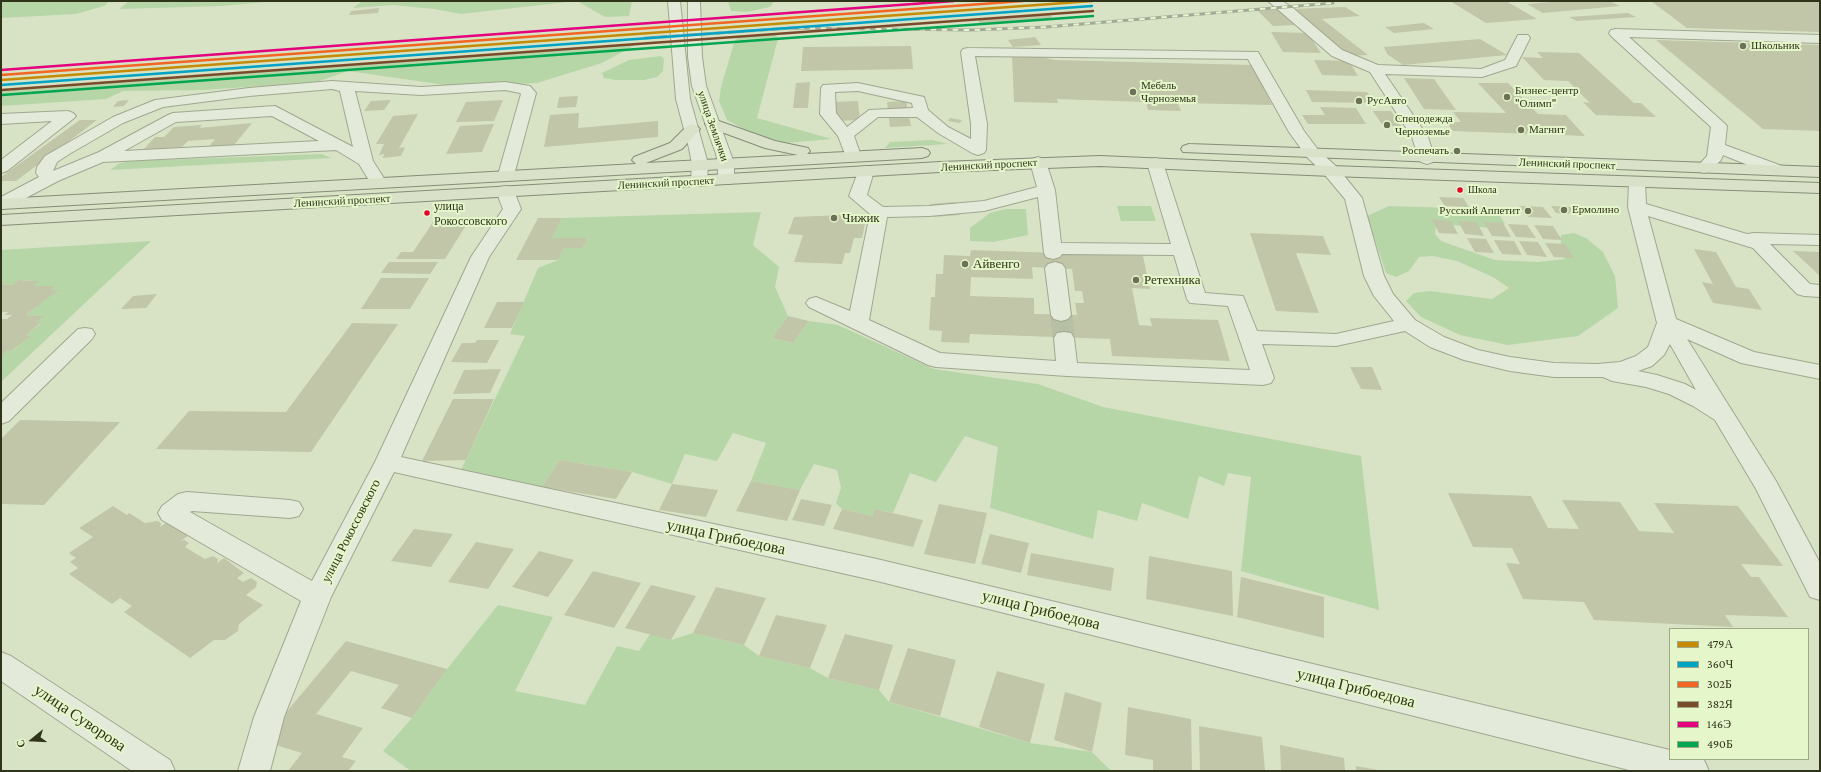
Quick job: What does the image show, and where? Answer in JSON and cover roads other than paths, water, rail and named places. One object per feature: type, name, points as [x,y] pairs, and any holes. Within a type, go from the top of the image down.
[{"type":"main road","points":[[713,124],[756,140],[788,149],[821,154],[853,156]]},
{"type":"main road","points":[[588,171],[632,162],[666,151],[676,146],[692,129]]},
{"type":"main road","points":[[1067,147],[1128,147]]},
{"type":"main road","name":"Ленинский проспект","points":[[1174,148],[1427,159],[1820,172]]},
{"type":"main road","name":"Ленинский проспект","points":[[1,220],[506,183],[699,172],[726,163],[985,150]]},
{"type":"main road","name":"Ленинский проспект","points":[[1,204],[379,183],[506,183],[588,171],[699,172],[726,180],[866,171],[1040,152],[1100,161],[1331,171],[1820,188]]},
{"type":"main road","points":[[1637,182],[1628,173],[1674,172],[1696,168]]},
{"type":"street","name":"улица Землячки","points":[[674,1],[676,43],[681,88],[692,129],[699,172]]},
{"type":"street","name":"улица Землячки","points":[[694,1],[697,77],[703,100],[726,163],[726,180]]},
{"type":"street","points":[[1274,1],[1289,11],[1337,53],[1363,62],[1375,69],[1420,137],[1427,159]]},
{"type":"street","points":[[1696,168],[1715,157],[1719,126],[1616,32],[1820,39]]},
{"type":"street","points":[[1375,69],[1482,73],[1511,63],[1523,38]]},
{"type":"street","points":[[985,150],[979,124],[968,52],[1253,55],[1291,122],[1313,154],[1331,171],[1353,198],[1374,276],[1384,296],[1408,324],[1437,342],[1472,355],[1510,364],[1554,370],[1597,371],[1623,369],[1644,361],[1657,350],[1667,323]]},
{"type":"street","points":[[52,178],[44,172],[45,167],[52,159],[64,150],[118,120],[160,103],[311,86],[343,86],[421,91],[505,86],[525,89],[529,93],[506,183]]},
{"type":"street","points":[[343,86],[347,90],[365,161],[379,183]]},
{"type":"street","points":[[853,156],[846,135],[828,114],[828,88],[858,87],[919,100],[921,112]]},
{"type":"street","points":[[1,204],[52,178],[100,157],[173,118],[275,111],[339,145],[365,161]]},
{"type":"street","points":[[846,135],[874,113],[921,112],[943,130],[985,150]]},
{"type":"street","points":[[1,119],[68,116],[1,168]]},
{"type":"street","points":[[100,157],[339,145]]},
{"type":"street","points":[[1717,147],[1776,170]]},
{"type":"street","points":[[1040,152],[1061,315]]},
{"type":"street","points":[[816,303],[936,360],[1068,369],[1264,378],[1236,300],[1197,299],[1155,163]]},
{"type":"street","points":[[866,171],[858,196],[879,212],[929,211],[984,206],[1046,190]]},
{"type":"street","points":[[1637,182],[1637,207],[1667,323],[1767,487],[1820,589]]},
{"type":"street","name":"улица Рокоссовского","points":[[254,771],[269,717],[316,597],[386,462],[480,257],[512,209],[506,183]]},
{"type":"street","points":[[1637,207],[1760,244]]},
{"type":"street","points":[[858,323],[879,212]]},
{"type":"street","points":[[1820,240],[1754,238],[1804,290],[1820,291]]},
{"type":"street","points":[[1053,256],[1183,250]]},
{"type":"street","points":[[1667,323],[1749,358],[1820,372]]},
{"type":"street","points":[[1249,337],[1336,340],[1408,324]]},
{"type":"street","points":[[1,416],[85,334]]},
{"type":"street","points":[[1064,338],[1068,369]]},
{"type":"street","points":[[1597,371],[1649,380],[1677,390],[1701,401],[1724,417]]},
{"type":"street","name":"улица Грибоедова","points":[[386,462],[877,570],[1693,771]]},
{"type":"street","points":[[290,509],[187,501],[170,513],[316,597]]},
{"type":"street","name":"улица Суворова","points":[[1,664],[159,771]]},
{"type":"tunnel","points":[[1061,315],[1064,338]]},
{"type":"railway","points":[[645,38],[792,28],[971,30],[1046,27],[1333,3]]},
{"type":"place","name":"Школьник","points":[[1743,46]]},
{"type":"place","name":"Мебель Черноземья","points":[[1133,92]]},
{"type":"place","name":"Бизнес-центр \"Олимп\"","points":[[1507,97]]},
{"type":"place","name":"РусАвто","points":[[1359,101]]},
{"type":"place","name":"Спецодежда Черноземье","points":[[1387,125]]},
{"type":"place","name":"Магнит","points":[[1521,130]]},
{"type":"place","name":"Роспечать","points":[[1457,151]]},
{"type":"place","name":"Школа","points":[[1460,190]]},
{"type":"place","name":"Ермолино","points":[[1564,210]]},
{"type":"place","name":"Русский Аппетит","points":[[1528,211]]},
{"type":"place","name":"улица Рокоссовского","points":[[427,213]]},
{"type":"place","name":"Чижик","points":[[834,218]]},
{"type":"place","name":"Айвенго","points":[[965,264]]},
{"type":"place","name":"Ретехника","points":[[1136,280]]}]
